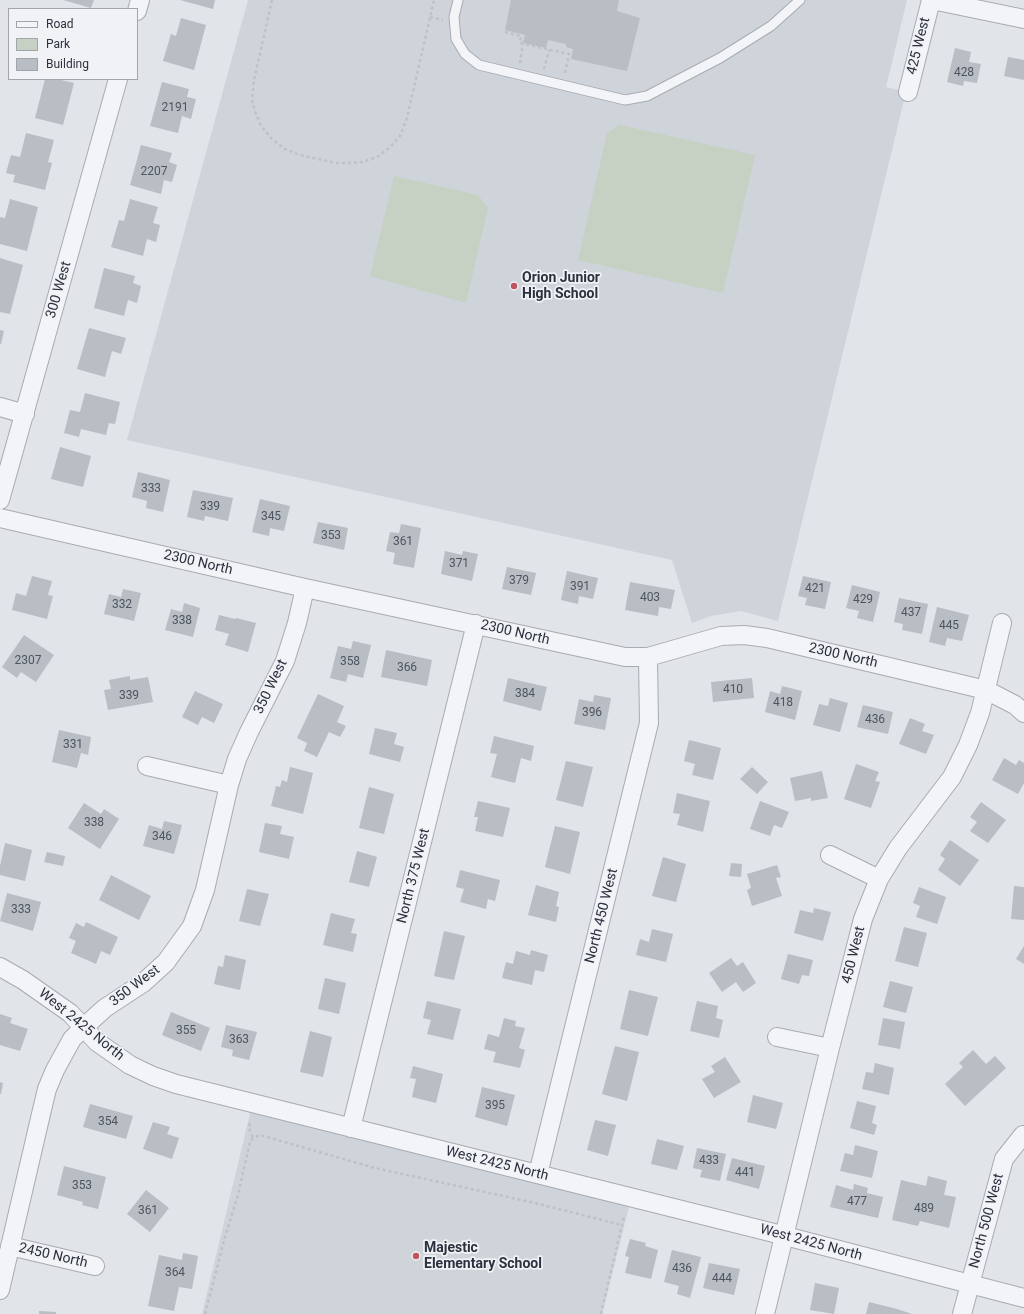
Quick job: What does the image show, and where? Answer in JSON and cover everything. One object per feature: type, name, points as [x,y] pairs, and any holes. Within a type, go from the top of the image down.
[{"type":"street","points":[[931,0],[1024,20]]},
{"type":"street","name":"425 West","points":[[908,92],[931,0]]},
{"type":"street","name":"300 West","points":[[0,500],[118,80]]},
{"type":"street","points":[[0,407],[25,414]]},
{"type":"street","name":"2300 North","points":[[0,518],[305,588],[625,657],[648,656],[721,636],[744,635],[767,638],[986,690],[1015,705],[1024,713]]},
{"type":"street","name":"350 West","points":[[0,1290],[47,1089],[55,1070],[72,1039],[105,1008],[143,982],[166,962],[192,926],[205,890],[229,785],[237,759],[285,661],[297,623],[305,588]]},
{"type":"street","name":"450 West","points":[[765,1314],[863,919],[879,879],[898,848],[952,777],[968,745],[979,716],[1002,623]]},
{"type":"street","name":"North 375 West","points":[[351,1128],[476,624]]},
{"type":"street","name":"North 450 West","points":[[538,1174],[649,723],[648,656]]},
{"type":"street","points":[[147,766],[229,785]]},
{"type":"street","points":[[830,855],[879,879]]},
{"type":"street","name":"West 2425 North","points":[[0,967],[23,980],[70,1013],[97,1042],[130,1065],[152,1076],[176,1084],[785,1236],[1024,1298]]},
{"type":"street","points":[[777,1037],[830,1048]]},
{"type":"street","name":"North 500 West","points":[[962,1314],[1004,1159],[1023,1135]]},
{"type":"street","name":"2450 North","points":[[10,1246],[95,1266]]},
{"type":"lane","points":[[458,0],[454,17],[456,39],[465,54],[479,64],[624,100],[647,96],[720,58],[771,26],[800,0]]},
{"type":"path","points":[[272,0],[254,80],[252,100],[256,114],[261,126],[272,139],[285,149],[300,155],[336,162],[363,162],[379,156],[400,136],[407,118],[434,0]]},
{"type":"path","points":[[430,17],[446,21]]},
{"type":"path","points":[[505,32],[521,36],[520,43],[569,54],[564,76]]},
{"type":"path","points":[[519,66],[523,44]]},
{"type":"path","points":[[544,71],[549,50]]},
{"type":"path","points":[[250,1122],[249,1128],[253,1138]]},
{"type":"path","points":[[205,1314],[238,1195],[250,1142],[253,1138],[260,1136],[269,1137],[375,1168],[531,1202],[622,1225]]},
{"type":"path","points":[[601,1314],[624,1217]]},
{"type":"shaded area","name":"Orion Junior High School","points":[[248,0],[907,0],[886,87],[906,92],[778,621],[741,611],[711,616],[692,623],[672,560],[127,440]]},
{"type":"shaded area","name":"Majestic Elementary School","points":[[252,1105],[631,1199],[602,1314],[202,1314]]},
{"type":"green space","points":[[620,125],[755,155],[723,293],[578,260],[607,133]]},
{"type":"green space","points":[[394,176],[478,195],[488,208],[466,303],[370,276]]},
{"type":"building","points":[[63,0],[94,0],[91,8]]},
{"type":"building","points":[[180,0],[215,0],[213,9]]},
{"type":"building","points":[[511,0],[619,0],[617,11],[640,18],[627,71],[571,59],[573,49],[566,47],[566,44],[548,40],[546,48],[523,43],[525,35],[505,30]]},
{"type":"building","points":[[181,18],[206,25],[194,70],[163,61],[171,34],[176,36]]},
{"type":"building","points":[[955,48],[971,52],[969,62],[981,64],[977,83],[964,81],[963,86],[947,82]]},
{"type":"building","points":[[1008,57],[1024,60],[1024,80],[1004,76]]},
{"type":"building","points":[[45,80],[61,80],[74,83],[63,125],[35,118]]},
{"type":"building","points":[[162,82],[189,89],[187,97],[196,99],[191,119],[182,116],[178,133],[150,126]]},
{"type":"building","points":[[26,133],[54,140],[48,162],[52,163],[45,190],[13,182],[15,175],[6,173],[11,155],[20,157]]},
{"type":"building","points":[[141,145],[172,153],[169,162],[177,165],[172,182],[164,180],[161,194],[130,185]]},
{"type":"building","points":[[10,199],[38,207],[27,251],[0,244],[0,217],[5,218]]},
{"type":"building","points":[[130,199],[158,207],[153,223],[160,225],[156,242],[147,239],[143,256],[111,247],[119,220],[124,221]]},
{"type":"building","points":[[0,258],[23,265],[10,314],[0,312]]},
{"type":"building","points":[[104,268],[135,276],[133,283],[141,286],[137,303],[128,300],[124,316],[94,308]]},
{"type":"building","points":[[89,328],[126,338],[121,354],[112,351],[105,377],[77,369]]},
{"type":"building","points":[[0,330],[4,331],[1,344],[0,344]]},
{"type":"building","points":[[85,393],[120,402],[115,424],[109,423],[106,435],[81,429],[79,437],[64,433],[70,410],[80,412]]},
{"type":"building","points":[[60,447],[91,456],[83,487],[51,479]]},
{"type":"building","points":[[138,472],[170,480],[163,512],[146,508],[147,501],[132,497]]},
{"type":"building","points":[[193,490],[233,498],[228,521],[205,516],[204,521],[187,517]]},
{"type":"building","points":[[260,499],[290,506],[284,531],[270,528],[269,536],[252,532]]},
{"type":"building","points":[[318,522],[348,528],[344,550],[313,543]]},
{"type":"building","points":[[401,524],[421,528],[414,568],[393,564],[395,553],[386,551],[390,532],[399,533]]},
{"type":"building","points":[[445,551],[462,555],[463,551],[478,554],[472,581],[441,574]]},
{"type":"building","points":[[507,567],[536,573],[531,595],[502,589]]},
{"type":"building","points":[[567,571],[598,578],[593,599],[579,596],[578,604],[561,600]]},
{"type":"building","points":[[32,576],[52,581],[48,595],[53,596],[47,619],[12,610],[16,593],[26,596]]},
{"type":"building","points":[[803,576],[831,582],[825,609],[805,605],[807,598],[798,596]]},
{"type":"building","points":[[630,582],[675,590],[671,609],[659,607],[658,616],[625,610]]},
{"type":"building","points":[[852,585],[880,592],[873,622],[857,618],[859,611],[846,608]]},
{"type":"building","points":[[123,589],[141,593],[134,621],[104,614],[109,594],[121,597]]},
{"type":"building","points":[[899,598],[928,604],[922,634],[902,630],[903,624],[894,622]]},
{"type":"building","points":[[184,603],[200,608],[193,637],[165,630],[171,609],[182,612]]},
{"type":"building","points":[[937,607],[969,615],[962,641],[947,638],[945,646],[929,642]]},
{"type":"building","points":[[219,615],[256,623],[248,652],[225,645],[229,634],[215,630]]},
{"type":"building","points":[[24,635],[54,655],[36,682],[21,672],[17,678],[2,667]]},
{"type":"building","points":[[353,641],[371,645],[363,678],[348,674],[346,682],[330,678],[338,646],[351,649]]},
{"type":"building","points":[[386,650],[432,660],[427,686],[381,677]]},
{"type":"building","points":[[130,676],[130,680],[148,677],[153,702],[108,710],[104,690],[111,689],[109,680]]},
{"type":"building","points":[[508,678],[547,687],[541,711],[503,701]]},
{"type":"building","points":[[752,678],[754,698],[713,702],[711,682]]},
{"type":"building","points":[[782,686],[802,691],[795,720],[765,712],[770,691],[780,694]]},
{"type":"building","points":[[195,691],[223,704],[214,723],[202,717],[198,725],[182,717]]},
{"type":"building","points":[[318,694],[344,706],[337,722],[346,726],[340,737],[329,732],[317,757],[304,751],[307,743],[297,738]]},
{"type":"building","points":[[594,695],[611,698],[605,730],[574,724],[579,699],[593,702]]},
{"type":"building","points":[[830,698],[848,703],[840,732],[813,725],[819,704],[828,706]]},
{"type":"building","points":[[863,705],[893,712],[888,734],[857,727]]},
{"type":"building","points":[[910,718],[925,724],[922,731],[934,735],[926,754],[899,744]]},
{"type":"building","points":[[375,728],[397,733],[394,744],[404,747],[400,762],[369,754]]},
{"type":"building","points":[[59,730],[91,737],[88,755],[81,753],[77,768],[52,762]]},
{"type":"building","points":[[494,736],[534,746],[531,761],[521,758],[515,783],[491,777],[497,754],[490,753]]},
{"type":"building","points":[[689,740],[721,748],[713,780],[692,775],[695,764],[684,761]]},
{"type":"building","points":[[1004,758],[1016,765],[1019,760],[1024,763],[1024,783],[1018,794],[992,780]]},
{"type":"building","points":[[566,761],[593,767],[583,807],[556,800]]},
{"type":"building","points":[[856,764],[879,772],[875,781],[880,782],[871,808],[844,799]]},
{"type":"building","points":[[290,767],[313,773],[303,814],[271,806],[276,786],[280,787],[282,780],[287,782]]},
{"type":"building","points":[[752,767],[768,782],[757,794],[740,779]]},
{"type":"building","points":[[822,771],[828,798],[811,801],[811,798],[795,801],[790,778]]},
{"type":"building","points":[[369,787],[394,794],[384,834],[359,828]]},
{"type":"building","points":[[677,793],[710,801],[703,832],[677,825],[680,814],[673,813]]},
{"type":"building","points":[[478,801],[510,808],[503,837],[475,831],[478,817],[474,817]]},
{"type":"building","points":[[760,801],[789,812],[782,828],[774,825],[770,836],[750,829]]},
{"type":"building","points":[[981,802],[1006,820],[988,843],[970,831],[977,822],[970,817]]},
{"type":"building","points":[[84,803],[101,814],[104,809],[119,819],[100,849],[68,828]]},
{"type":"building","points":[[164,821],[182,825],[174,854],[143,846],[149,825],[162,829]]},
{"type":"building","points":[[265,823],[282,826],[280,834],[294,837],[289,859],[259,852]]},
{"type":"building","points":[[555,826],[580,832],[570,874],[545,867]]},
{"type":"building","points":[[950,840],[979,860],[960,886],[938,870],[945,859],[940,855]]},
{"type":"building","points":[[5,843],[32,850],[25,881],[0,875],[0,866]]},
{"type":"building","points":[[357,851],[377,857],[369,887],[349,882]]},
{"type":"building","points":[[47,852],[65,856],[63,866],[44,862]]},
{"type":"building","points":[[663,857],[686,864],[676,902],[652,896]]},
{"type":"building","points":[[731,863],[742,864],[741,877],[729,876]]},
{"type":"building","points":[[777,865],[781,877],[776,878],[782,896],[752,906],[747,890],[751,888],[747,874]]},
{"type":"building","points":[[460,870],[500,880],[495,901],[488,899],[486,909],[460,902],[464,889],[456,887]]},
{"type":"building","points":[[111,875],[151,896],[139,920],[99,900]]},
{"type":"building","points":[[536,885],[559,892],[556,906],[559,907],[556,922],[528,915]]},
{"type":"building","points":[[1014,886],[1024,887],[1024,920],[1011,919]]},
{"type":"building","points":[[919,887],[946,897],[937,924],[916,917],[920,906],[913,903]]},
{"type":"building","points":[[247,889],[269,894],[260,926],[239,921]]},
{"type":"building","points":[[7,893],[41,902],[33,931],[0,921]]},
{"type":"building","points":[[814,908],[831,912],[823,941],[794,933],[800,910],[813,913]]},
{"type":"building","points":[[331,913],[355,919],[351,933],[357,934],[353,952],[323,945]]},
{"type":"building","points":[[86,922],[118,937],[110,955],[101,951],[96,964],[71,953],[76,941],[69,938],[76,923],[84,927]]},
{"type":"building","points":[[904,927],[927,933],[918,967],[895,961]]},
{"type":"building","points":[[652,929],[673,934],[666,962],[636,955],[640,939],[649,942]]},
{"type":"building","points":[[444,931],[465,936],[454,980],[434,976]]},
{"type":"building","points":[[1024,946],[1024,964],[1016,959]]},
{"type":"building","points":[[531,950],[548,955],[544,972],[535,970],[532,985],[502,978],[506,962],[513,964],[516,951],[530,955]]},
{"type":"building","points":[[788,954],[813,960],[809,976],[802,975],[799,984],[781,979]]},
{"type":"building","points":[[225,955],[246,960],[240,990],[214,984],[218,966],[223,967]]},
{"type":"building","points":[[731,958],[737,966],[743,962],[756,983],[743,992],[736,982],[722,992],[709,973]]},
{"type":"building","points":[[325,978],[346,983],[339,1014],[318,1009]]},
{"type":"building","points":[[890,981],[913,987],[906,1013],[883,1007]]},
{"type":"building","points":[[629,990],[658,997],[648,1036],[620,1029]]},
{"type":"building","points":[[427,1001],[461,1009],[453,1040],[427,1034],[431,1020],[423,1018]]},
{"type":"building","points":[[697,1001],[718,1006],[716,1018],[723,1020],[719,1038],[690,1031]]},
{"type":"building","points":[[171,1012],[210,1028],[201,1051],[162,1035]]},
{"type":"building","points":[[0,1014],[12,1018],[10,1023],[28,1029],[20,1051],[0,1045]]},
{"type":"building","points":[[504,1018],[516,1021],[515,1026],[525,1028],[519,1048],[525,1050],[520,1068],[493,1062],[496,1052],[484,1049],[488,1034],[499,1037]]},
{"type":"building","points":[[883,1018],[905,1022],[900,1049],[878,1045]]},
{"type":"building","points":[[226,1025],[257,1032],[249,1060],[232,1056],[233,1050],[221,1047]]},
{"type":"building","points":[[310,1031],[332,1037],[323,1077],[300,1072]]},
{"type":"building","points":[[615,1046],[639,1052],[627,1101],[602,1094]]},
{"type":"building","points":[[973,1050],[986,1064],[995,1056],[1006,1068],[965,1106],[945,1084],[963,1067],[959,1063]]},
{"type":"building","points":[[725,1057],[741,1082],[714,1098],[702,1079],[715,1072],[711,1066]]},
{"type":"building","points":[[875,1063],[894,1068],[889,1095],[862,1089],[866,1072],[873,1073]]},
{"type":"building","points":[[413,1066],[443,1074],[436,1103],[412,1097],[416,1079],[410,1078]]},
{"type":"building","points":[[0,1082],[3,1083],[1,1094],[0,1094]]},
{"type":"building","points":[[482,1087],[515,1095],[507,1126],[475,1117]]},
{"type":"building","points":[[753,1095],[783,1103],[776,1129],[747,1122]]},
{"type":"building","points":[[857,1101],[876,1106],[872,1123],[877,1125],[874,1135],[850,1128]]},
{"type":"building","points":[[90,1104],[133,1116],[126,1139],[83,1127]]},
{"type":"building","points":[[595,1120],[616,1125],[608,1156],[587,1150]]},
{"type":"building","points":[[153,1122],[170,1127],[167,1134],[179,1138],[172,1159],[143,1149]]},
{"type":"building","points":[[657,1139],[684,1146],[677,1170],[651,1164]]},
{"type":"building","points":[[855,1145],[878,1151],[872,1178],[840,1171],[845,1153],[853,1155]]},
{"type":"building","points":[[697,1148],[726,1154],[720,1181],[700,1177],[702,1170],[693,1168]]},
{"type":"building","points":[[732,1158],[765,1166],[759,1189],[726,1180]]},
{"type":"building","points":[[64,1166],[106,1177],[98,1209],[82,1205],[83,1202],[57,1195]]},
{"type":"building","points":[[928,1176],[947,1181],[944,1195],[956,1197],[949,1228],[920,1221],[918,1226],[892,1220],[901,1180],[926,1186]]},
{"type":"building","points":[[854,1184],[868,1188],[867,1193],[883,1197],[878,1218],[830,1207],[836,1185],[853,1190]]},
{"type":"building","points":[[146,1190],[169,1208],[150,1232],[127,1214]]},
{"type":"building","points":[[630,1239],[646,1243],[645,1246],[658,1250],[651,1279],[625,1273],[629,1257],[625,1256]]},
{"type":"building","points":[[672,1250],[701,1257],[690,1298],[677,1294],[679,1286],[664,1282]]},
{"type":"building","points":[[183,1253],[198,1256],[192,1289],[179,1287],[174,1311],[148,1306],[159,1255],[182,1260]]},
{"type":"building","points":[[709,1263],[740,1269],[734,1295],[703,1288]]},
{"type":"building","points":[[815,1283],[839,1288],[834,1314],[810,1310]]},
{"type":"building","points":[[869,1302],[897,1309],[912,1314],[866,1314]]},
{"type":"building","points":[[39,1311],[56,1312],[56,1314],[39,1314]]},
{"type":"place","name":"Orion Junior High School","points":[[514,286]]},
{"type":"place","name":"Majestic Elementary School","points":[[416,1256]]}]
